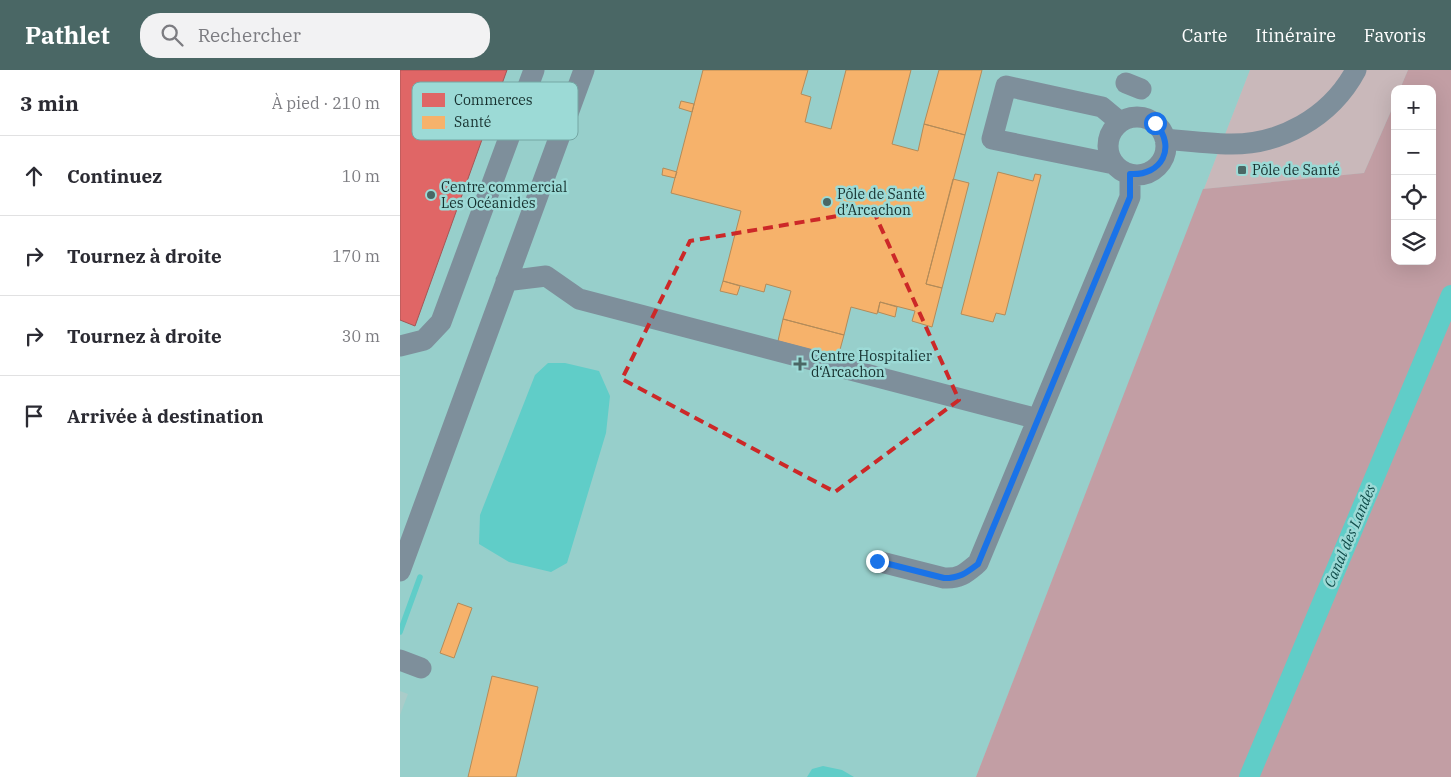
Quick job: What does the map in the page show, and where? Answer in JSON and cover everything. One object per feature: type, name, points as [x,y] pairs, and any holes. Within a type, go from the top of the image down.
[{"type":"street","points":[[530,82],[534,70]]},
{"type":"street","points":[[578,86],[584,70]]},
{"type":"street","points":[[1165,139],[1228,144],[1258,142],[1287,134],[1322,112],[1341,93],[1356,70]]},
{"type":"street","points":[[877,561],[919,572],[955,578],[963,576],[978,564],[1130,197],[1122,169],[1108,146],[1109,137],[1120,122],[1128,118],[1147,119],[1161,130],[1165,139],[1163,158],[1158,166],[1150,172],[1122,169],[992,139],[1006,86],[1102,106],[1120,122]]},
{"type":"street","points":[[400,346],[424,340],[441,322],[508,140]]},
{"type":"street","points":[[401,565],[558,140]]},
{"type":"street","points":[[506,281],[546,276],[578,299],[1038,419]]},
{"type":"street","points":[[400,660],[421,668]]},
{"type":"highlighted area","points":[[873,210],[959,400],[835,492],[622,379],[690,241]]},
{"type":"shaded area","name":"Centre Hospitalier d‘Arcachon","points":[[400,70],[1250,70],[976,777],[400,777],[400,715],[408,694],[400,691]]},
{"type":"shaded area","points":[[1250,70],[1408,70],[1402,85],[1391,85],[1391,111],[1364,173],[1204,189]]},
{"type":"shaded area","points":[[1408,70],[1451,70],[1451,777],[976,777],[1203,189],[1364,173],[1391,111],[1391,265],[1436,265],[1436,85],[1402,85]]},
{"type":"water","points":[[548,363],[565,363],[599,371],[610,396],[606,433],[567,563],[551,572],[509,562],[479,544],[480,515],[535,375]]},
{"type":"water","points":[[823,766],[842,770],[854,777],[807,777],[812,769]]},
{"type":"building: Commerces","name":"Centre commercial Les Océanides","points":[[400,70],[507,70],[503,82],[412,82],[412,140],[482,140],[415,326],[400,320]]},
{"type":"building: Santé","name":"Pôle de Santé d’Arcachon","points":[[703,70],[808,70],[801,94],[811,97],[805,122],[831,129],[846,70],[911,70],[892,144],[918,151],[924,124],[965,135],[926,284],[942,288],[932,327],[912,321],[915,311],[880,302],[877,314],[851,307],[844,335],[783,319],[791,291],[766,284],[764,292],[723,281],[741,211],[671,193]]},
{"type":"building: Santé","points":[[939,70],[982,70],[965,135],[924,124]]},
{"type":"building: Santé","points":[[681,101],[694,104],[692,112],[679,108]]},
{"type":"building: Santé","points":[[663,168],[677,172],[675,178],[662,175]]},
{"type":"building: Santé","points":[[998,172],[1033,181],[1035,174],[1041,175],[1005,315],[996,313],[993,322],[961,314]]},
{"type":"building: Santé","points":[[953,179],[969,183],[942,288],[926,284]]},
{"type":"building: Santé","points":[[723,281],[740,286],[737,295],[720,291]]},
{"type":"building: Santé","points":[[880,302],[897,307],[895,317],[878,312]]},
{"type":"building: Santé","points":[[783,319],[844,335],[838,357],[778,341]]},
{"type":"building: Santé","points":[[458,603],[472,608],[454,658],[440,653]]},
{"type":"building: Santé","points":[[492,676],[538,687],[516,777],[468,777]]},
{"type":"waterway","name":"Canal des Landes","points":[[1249,777],[1451,295]]},
{"type":"waterway","points":[[400,632],[420,577]]},
{"type":"place","name":"Pôle de Santé","points":[[1242,170]]},
{"type":"place","name":"Centre commercial Les Océanides","points":[[431,195]]},
{"type":"place","name":"Pôle de Santé d’Arcachon","points":[[827,202]]},
{"type":"place","name":"Centre Hospitalier d‘Arcachon","points":[[800,364]]},
{"type":"route","points":[[877,561],[944,578],[963,576],[978,564],[1130,197],[1130,174],[1140,175],[1150,172],[1158,166],[1163,158],[1166,148],[1165,139],[1155,123]]}]
